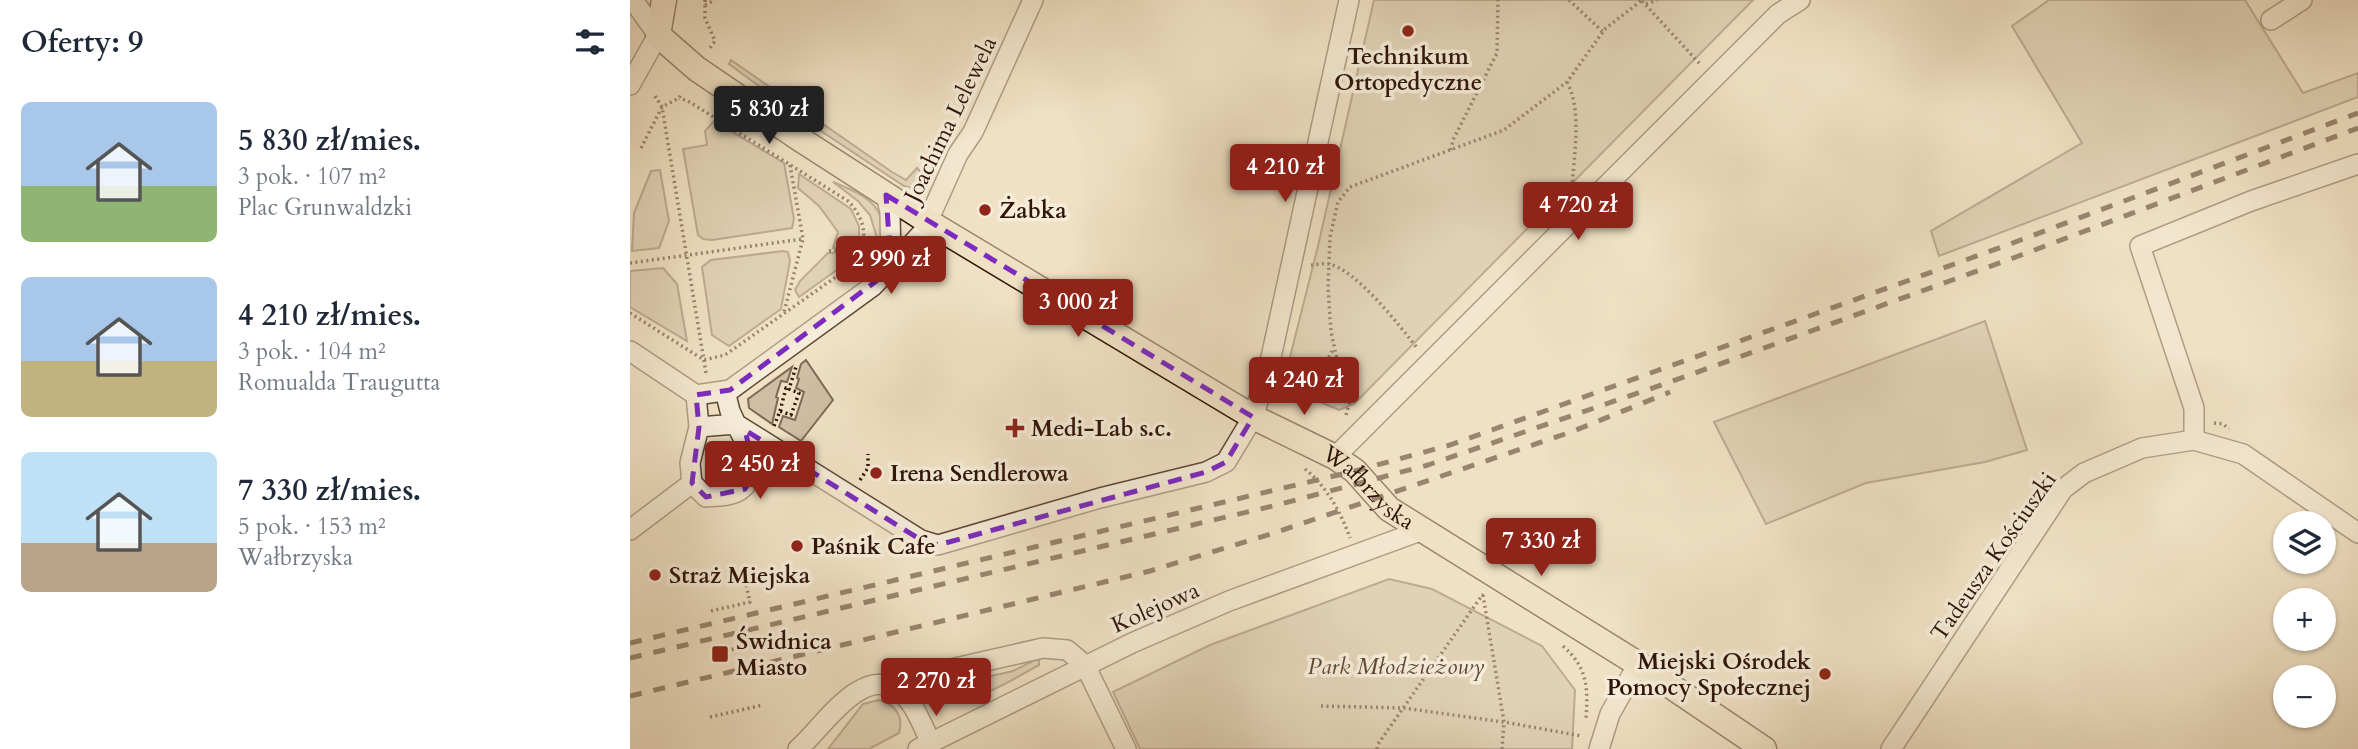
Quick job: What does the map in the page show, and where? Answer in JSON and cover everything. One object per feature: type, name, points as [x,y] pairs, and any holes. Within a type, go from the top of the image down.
[{"type":"main road","points":[[658,35],[664,0]]},
{"type":"main road","name":"Wałbrzyska","points":[[658,35],[697,69],[927,221],[1252,417],[1335,457],[1355,471],[1389,509],[1420,531],[1638,664],[1764,749]]},
{"type":"street","points":[[630,85],[658,35],[633,0]]},
{"type":"street","name":"Joachima Lelewela","points":[[709,391],[730,390],[873,286],[922,232],[958,154],[973,132],[1034,0]]},
{"type":"street","points":[[699,427],[736,424],[921,540],[938,545],[1206,471],[1226,463],[1252,417],[1268,371],[1349,0]]},
{"type":"street","points":[[1335,457],[1748,43],[1778,15],[1800,0]]},
{"type":"street","points":[[2271,20],[2302,0]]},
{"type":"street","points":[[2194,440],[2194,408],[2140,246],[2251,201],[2358,164]]},
{"type":"street","points":[[886,195],[890,212],[891,264]]},
{"type":"street","points":[[630,351],[709,391],[730,411],[750,452],[755,472],[745,489],[706,497],[692,482],[690,463],[709,391]]},
{"type":"street","name":"Tadeusza Kościuszki","points":[[1891,749],[2063,489],[2084,473],[2142,448],[2194,440],[2243,454],[2358,533]]},
{"type":"street","points":[[630,530],[692,482]]},
{"type":"street","name":"Kolejowa","points":[[925,746],[1085,665],[1229,601],[1420,531]]},
{"type":"street","points":[[900,692],[920,676],[1043,648],[1067,650],[1085,665],[1126,749]]},
{"type":"street","points":[[1590,743],[1610,715],[1638,664]]},
{"type":"street","points":[[798,749],[858,689],[871,685],[886,685],[900,692],[912,707],[925,746]]},
{"type":"path","points":[[710,48],[715,41],[705,18],[705,3],[715,0]]},
{"type":"path","points":[[1451,149],[1453,139],[1497,53],[1498,0]]},
{"type":"path","points":[[1569,0],[1603,32]]},
{"type":"path","points":[[1346,415],[1350,401],[1334,347],[1330,321],[1329,264],[1338,202],[1350,187],[1504,130],[1567,82],[1603,32],[1635,2],[1657,0]]},
{"type":"path","points":[[1643,1],[1700,64]]},
{"type":"path","points":[[1567,82],[1573,92],[1575,114],[1572,194]]},
{"type":"path","points":[[641,148],[662,107],[679,98],[682,93]]},
{"type":"path","points":[[655,96],[662,107],[709,391]]},
{"type":"path","points":[[630,313],[704,360],[725,355],[850,267],[862,248],[864,223],[858,211],[829,187],[679,98]]},
{"type":"path","points":[[783,314],[803,239],[790,164]]},
{"type":"path","points":[[630,263],[803,239]]},
{"type":"path","points":[[829,251],[862,248]]},
{"type":"path","points":[[1301,266],[1329,264],[1350,275],[1394,317],[1417,348]]},
{"type":"path","points":[[1305,407],[1334,347]]},
{"type":"path","points":[[774,428],[786,388],[789,389],[800,356]]},
{"type":"path","points":[[780,411],[791,415],[799,393],[789,389]]},
{"type":"path","points":[[859,482],[868,468],[868,454]]},
{"type":"path","points":[[1301,466],[1318,480],[1339,511],[1351,539]]},
{"type":"path","points":[[711,611],[750,602],[744,576]]},
{"type":"path","points":[[1483,594],[1493,600]]},
{"type":"path","points":[[1377,749],[1483,594]]},
{"type":"path","points":[[1483,594],[1504,722],[1502,749]]},
{"type":"path","points":[[1321,706],[1403,708],[1504,722],[1590,743],[1587,680],[1570,652],[1562,645]]},
{"type":"path","points":[[721,652],[746,646]]},
{"type":"path","points":[[710,717],[763,705]]},
{"type":"highlighted area","points":[[886,195],[1253,417],[1226,462],[1206,472],[938,545],[921,540],[745,430],[755,472],[745,489],[706,497],[692,483],[699,427],[696,395],[730,390],[883,276],[891,264]]},
{"type":"green space","points":[[1374,0],[1753,0],[1354,404],[1339,410],[1297,389],[1288,375],[1288,365]]},
{"type":"green space","points":[[2049,0],[2245,0],[2303,93],[2358,73],[2358,97],[1939,256],[1931,231],[2082,143],[2012,26]]},
{"type":"green space","points":[[731,60],[892,172],[906,180],[917,168],[924,175],[925,181],[921,187],[915,189],[904,186],[812,125],[729,64]]},
{"type":"green space","points":[[714,121],[784,163],[794,219],[792,228],[712,240],[698,235],[683,149],[707,145],[705,131]]},
{"type":"green space","points":[[660,170],[669,221],[659,248],[632,251],[634,213],[651,171]]},
{"type":"green space","points":[[799,174],[851,209],[859,226],[859,245],[833,248],[838,232],[819,206],[798,188]]},
{"type":"green space","points":[[833,182],[856,192],[873,204],[882,222],[880,248],[870,215],[858,201]]},
{"type":"green space","points":[[788,252],[790,261],[781,309],[729,346],[712,335],[702,267],[711,260]]},
{"type":"green space","points":[[855,252],[845,264],[799,297],[795,290],[800,281],[828,253]]},
{"type":"green space","points":[[663,268],[677,284],[687,341],[630,307],[630,271]]},
{"type":"green space","points":[[1985,321],[2027,450],[1985,462],[1866,483],[1766,524],[1714,422]]},
{"type":"green space","points":[[806,360],[833,400],[801,441],[779,427],[783,416],[795,420],[804,392],[796,388],[797,378],[801,364]]},
{"type":"green space","points":[[792,367],[787,382],[781,381],[772,424],[749,408],[748,399]]},
{"type":"green space","name":"Park Młodzieżowy","points":[[1389,579],[1432,589],[1542,646],[1575,690],[1572,749],[1140,749],[1113,692],[1210,645]]},
{"type":"green space","points":[[1039,660],[1039,665],[997,688],[962,701],[946,703],[933,700],[923,690],[926,683],[952,685],[1013,671]]},
{"type":"green space","points":[[879,700],[890,704],[897,712],[900,721],[899,733],[869,749],[828,749],[863,704]]},
{"type":"railway","points":[[630,643],[1355,471],[1450,445],[2010,244],[2358,113]]},
{"type":"railway","points":[[630,658],[1277,505],[1428,465],[1670,382],[2016,257],[2358,128]]},
{"type":"railway","points":[[630,696],[1150,571],[1274,533],[1571,432],[1670,392]]},
{"type":"place","name":"Technikum Ortopedyczne","points":[[1408,31]]},
{"type":"place","name":"Żabka","points":[[985,210]]},
{"type":"place","name":"Medi-Lab s.c.","points":[[1015,428]]},
{"type":"place","name":"Irena Sendlerowa","points":[[876,473]]},
{"type":"place","name":"Paśnik Cafe","points":[[797,546]]},
{"type":"place","name":"Straż Miejska","points":[[655,575]]},
{"type":"place","name":"Świdnica Miasto","points":[[720,654]]},
{"type":"place","name":"Miejski Ośrodek Pomocy Społecznej","points":[[1825,674]]}]
